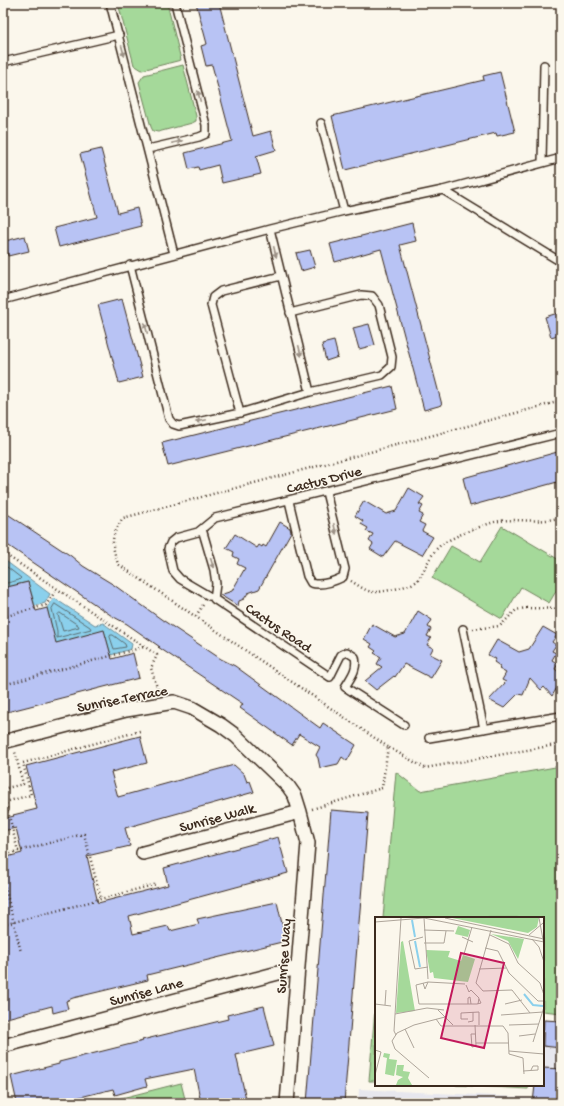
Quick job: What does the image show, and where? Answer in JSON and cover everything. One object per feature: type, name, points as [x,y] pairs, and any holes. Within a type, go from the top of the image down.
[{"type":"street","name":"Sunrise Terrace","points":[[8,744],[126,710],[174,702],[192,708],[221,725],[236,736],[288,786],[295,796],[300,812]]},
{"type":"street","name":"Sunrise Walk","points":[[143,853],[300,812]]},
{"type":"street","name":"Sunrise Way","points":[[287,1103],[308,843],[300,812]]},
{"type":"street","name":"Sunrise Lane","points":[[3,1046],[297,968]]},
{"type":"lane","points":[[110,3],[174,254]]},
{"type":"lane","points":[[148,149],[206,134],[206,125],[175,3]]},
{"type":"lane","points":[[3,62],[119,35]]},
{"type":"lane","points":[[542,162],[544,64]]},
{"type":"lane","points":[[321,123],[344,211]]},
{"type":"lane","points":[[3,300],[270,229],[344,211],[443,190],[561,158]]},
{"type":"lane","points":[[443,190],[561,262]]},
{"type":"lane","points":[[270,229],[310,392]]},
{"type":"lane","points":[[130,265],[169,419],[173,424],[179,426],[240,413],[310,392],[382,375],[391,367],[392,357],[379,305],[372,296],[361,295],[290,313]]},
{"type":"lane","points":[[240,413],[211,305],[213,297],[221,292],[281,276]]},
{"type":"lane","name":"Cactus Drive","points":[[211,597],[180,579],[173,571],[168,550],[171,542],[176,538],[193,534],[202,529],[215,518],[326,492],[561,433]]},
{"type":"lane","points":[[289,501],[307,576],[311,583],[318,585],[343,577],[345,569],[326,492]]},
{"type":"lane","points":[[202,529],[214,570],[216,584],[211,597]]},
{"type":"lane","name":"Cactus Road","points":[[211,597],[330,677],[341,656],[347,652],[352,654],[355,657],[355,669],[345,687],[404,725]]},
{"type":"lane","points":[[463,629],[484,729]]},
{"type":"lane","points":[[429,738],[561,716]]},
{"type":"path","points":[[343,577],[365,590],[374,592],[411,584],[417,580],[440,546],[469,531],[498,521],[534,521],[561,517]]},
{"type":"path","points":[[3,553],[157,655],[151,668],[160,695]]},
{"type":"path","points":[[3,617],[46,605],[57,589]]},
{"type":"path","points":[[463,629],[500,626],[516,610],[526,608],[561,609]]},
{"type":"path","points":[[3,685],[144,647]]},
{"type":"path","points":[[5,802],[31,795],[23,762],[140,731]]},
{"type":"path","points":[[3,789],[23,784],[8,744]]},
{"type":"path","points":[[300,812],[382,788],[388,747],[425,768],[561,744]]},
{"type":"path","points":[[3,792],[18,851]]},
{"type":"path","points":[[3,855],[84,834],[101,899]]},
{"type":"path","points":[[3,879],[22,952]]},
{"type":"path","points":[[3,925],[157,884]]},
{"type":"shaded area","points":[[544,1019],[561,1021],[561,1103],[358,1103],[359,1089],[533,1098],[534,1086],[544,1086]]},
{"type":"green space","points":[[118,3],[167,3],[181,60],[142,70],[134,65]]},
{"type":"green space","points":[[183,65],[196,121],[158,132],[153,131],[139,82],[144,75]]},
{"type":"green space","points":[[502,526],[561,561],[561,583],[549,603],[521,587],[502,619],[432,578],[451,546],[480,562]]},
{"type":"green space","points":[[561,766],[561,1013],[544,1011],[544,917],[383,917],[396,772],[420,791]]},
{"type":"green space","points":[[375,1009],[375,1081],[369,1081]]},
{"type":"green space","points":[[181,1083],[186,1103],[102,1103]]},
{"type":"green space","points":[[474,1086],[529,1086],[528,1089]]},
{"type":"water","points":[[3,559],[50,594],[45,603],[35,606],[28,582],[3,588]]},
{"type":"water","points":[[54,598],[95,625],[103,623],[132,644],[131,649],[111,655],[104,631],[3,657],[53,633],[47,608]]},
{"type":"building","points":[[196,3],[219,3],[253,136],[271,131],[276,150],[256,156],[261,174],[222,183],[218,165],[199,170],[198,167],[189,169],[185,153],[232,141],[212,65],[206,66],[201,46],[207,44]]},
{"type":"building","points":[[500,72],[515,132],[497,136],[496,133],[345,170],[332,116],[484,80],[483,76]]},
{"type":"building","points":[[101,149],[118,213],[137,208],[141,226],[59,247],[54,228],[97,217],[80,154]]},
{"type":"building","points":[[412,223],[416,241],[400,245],[442,405],[424,410],[381,249],[335,262],[330,244]]},
{"type":"building","points":[[25,236],[29,251],[8,256],[5,241]]},
{"type":"building","points":[[310,250],[315,267],[301,271],[296,253]]},
{"type":"building","points":[[122,299],[143,377],[119,383],[98,305]]},
{"type":"building","points":[[561,312],[561,334],[551,337],[545,317]]},
{"type":"building","points":[[369,324],[375,345],[359,349],[353,328]]},
{"type":"building","points":[[334,341],[338,357],[326,361],[322,344]]},
{"type":"building","points":[[392,386],[397,409],[168,466],[162,443]]},
{"type":"building","points":[[561,451],[561,481],[470,506],[463,478]]},
{"type":"building","points":[[409,488],[424,497],[419,504],[423,506],[419,513],[423,515],[419,522],[425,525],[422,531],[433,537],[422,555],[395,541],[383,557],[370,549],[373,544],[369,541],[373,534],[366,531],[368,528],[361,524],[363,521],[355,516],[364,501],[386,514],[396,511]]},
{"type":"building","points":[[3,511],[71,556],[83,566],[114,585],[161,619],[221,659],[235,666],[320,728],[323,723],[356,745],[347,761],[342,757],[338,764],[320,768],[316,755],[320,747],[299,734],[292,745],[240,708],[243,704],[158,647],[160,647],[127,624],[112,616],[3,542]]},
{"type":"building","points":[[280,522],[290,528],[291,532],[259,589],[248,593],[244,599],[239,601],[238,606],[220,595],[232,591],[245,568],[237,564],[239,559],[233,556],[234,552],[226,548],[235,534],[257,548],[259,545],[266,547]]},
{"type":"building","points":[[28,582],[36,611],[47,608],[56,643],[104,630],[112,659],[133,653],[139,678],[3,713],[3,588]]},
{"type":"building","points":[[418,611],[432,620],[428,627],[431,629],[427,636],[431,638],[427,645],[433,648],[430,654],[442,660],[431,678],[404,664],[395,677],[394,676],[376,690],[365,681],[382,667],[377,664],[381,657],[374,653],[376,651],[370,647],[372,644],[364,639],[372,624],[395,637],[405,634]]},
{"type":"building","points":[[543,627],[557,635],[552,642],[556,645],[552,651],[556,653],[552,660],[558,664],[555,669],[561,674],[561,681],[552,696],[544,687],[541,690],[530,678],[523,695],[518,694],[504,708],[489,700],[506,682],[502,680],[506,673],[499,669],[500,666],[494,662],[496,659],[488,655],[497,640],[519,652],[529,649]]},
{"type":"building","points":[[140,736],[147,763],[111,772],[118,797],[234,765],[244,774],[247,782],[250,781],[254,792],[125,828],[130,846],[87,856],[98,903],[168,885],[164,868],[278,837],[288,873],[129,916],[133,934],[168,926],[170,931],[199,924],[197,919],[277,902],[286,941],[147,975],[148,980],[73,998],[66,1001],[68,1009],[53,1013],[52,1006],[3,1019],[3,858],[22,853],[16,828],[3,831],[3,819],[37,809],[26,766]]},
{"type":"building","points":[[331,810],[368,813],[367,826],[344,1103],[307,1103]]},
{"type":"building","points":[[264,1006],[274,1046],[236,1055],[247,1103],[201,1103],[194,1069],[145,1079],[147,1086],[115,1095],[113,1089],[52,1103],[17,1103],[11,1076],[59,1064],[59,1062],[143,1041],[142,1040],[228,1019],[227,1015]]},
{"type":"building","points":[[544,1020],[561,1021],[561,1048],[544,1046]]},
{"type":"building","points":[[544,1068],[561,1069],[560,1103],[533,1103],[535,1086],[544,1086]]}]
